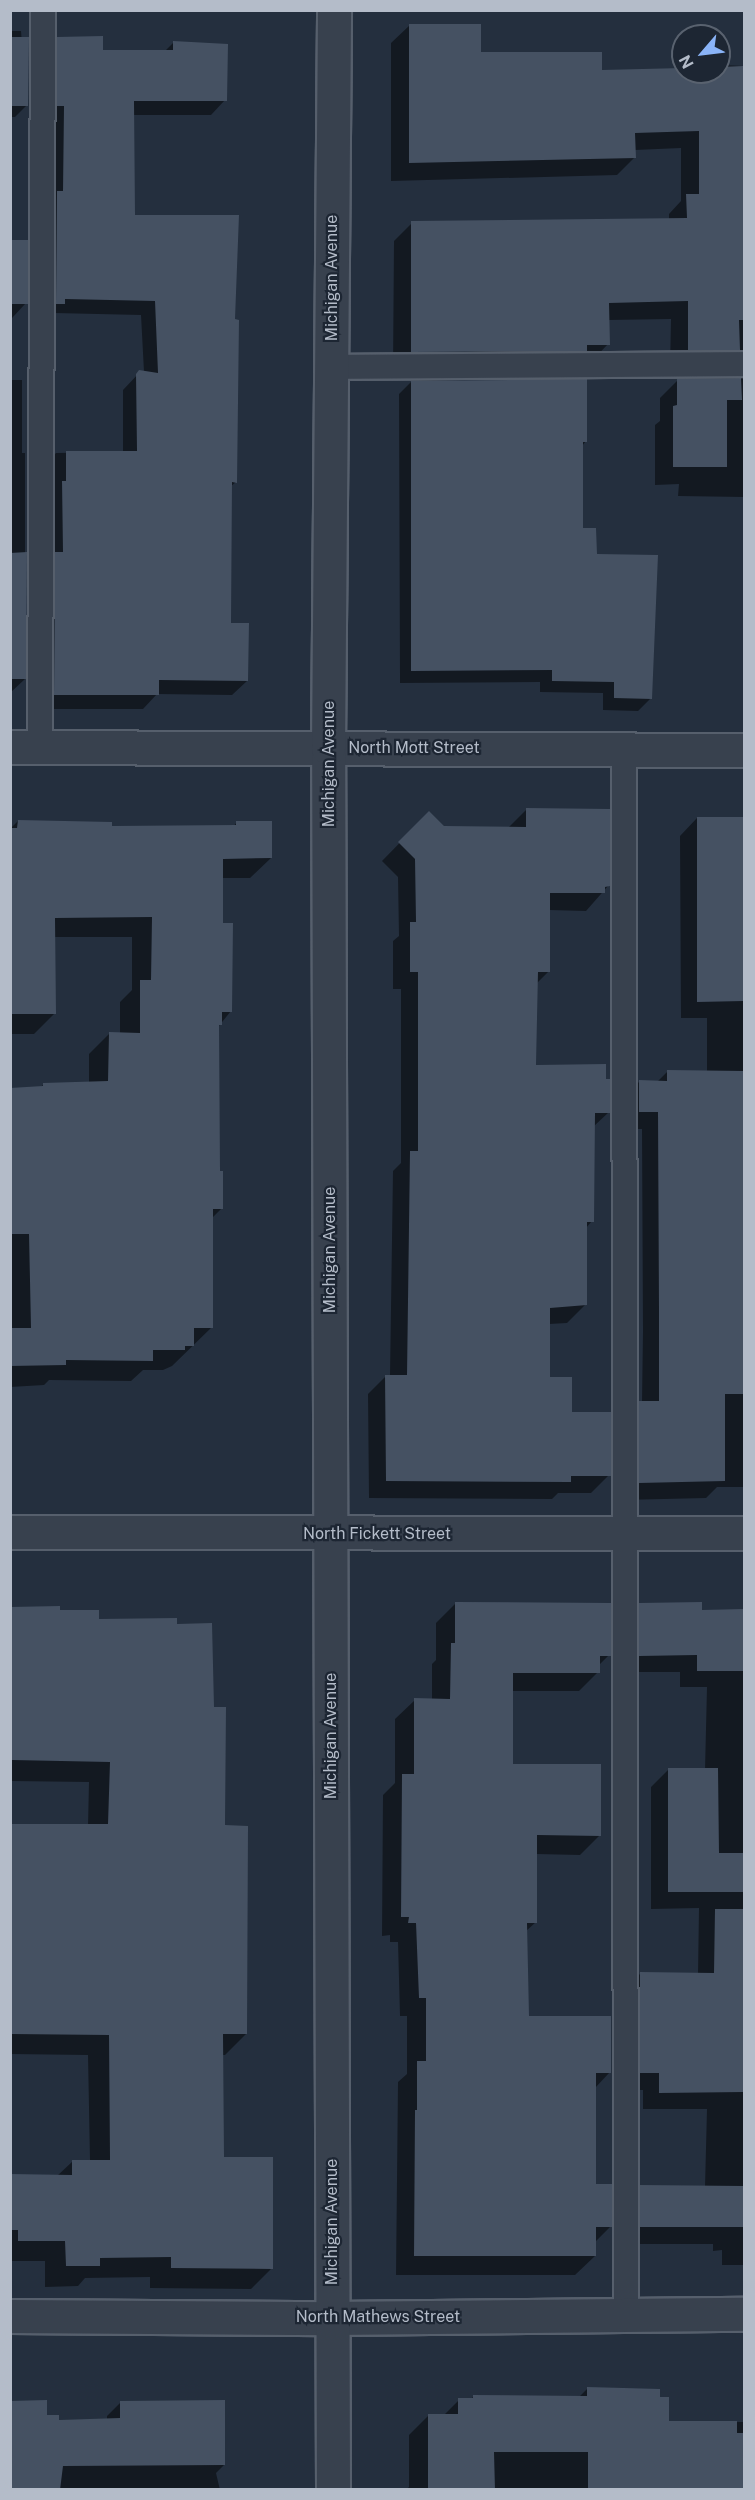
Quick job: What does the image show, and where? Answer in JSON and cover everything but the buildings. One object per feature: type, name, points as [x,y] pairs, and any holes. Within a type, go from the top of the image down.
[{"type":"street","name":"Michigan Avenue","points":[[333,2490],[328,748],[334,10]]},
{"type":"street","name":"North Mott Street","points":[[25,747],[744,750]]},
{"type":"street","name":"North Fickett Street","points":[[10,1532],[744,1533]]},
{"type":"street","name":"North Mathews Street","points":[[10,2316],[332,2318],[744,2314]]},
{"type":"lane","points":[[25,747],[43,10]]},
{"type":"lane","points":[[332,367],[744,364]]},
{"type":"lane","points":[[624,749],[626,2315]]}]
